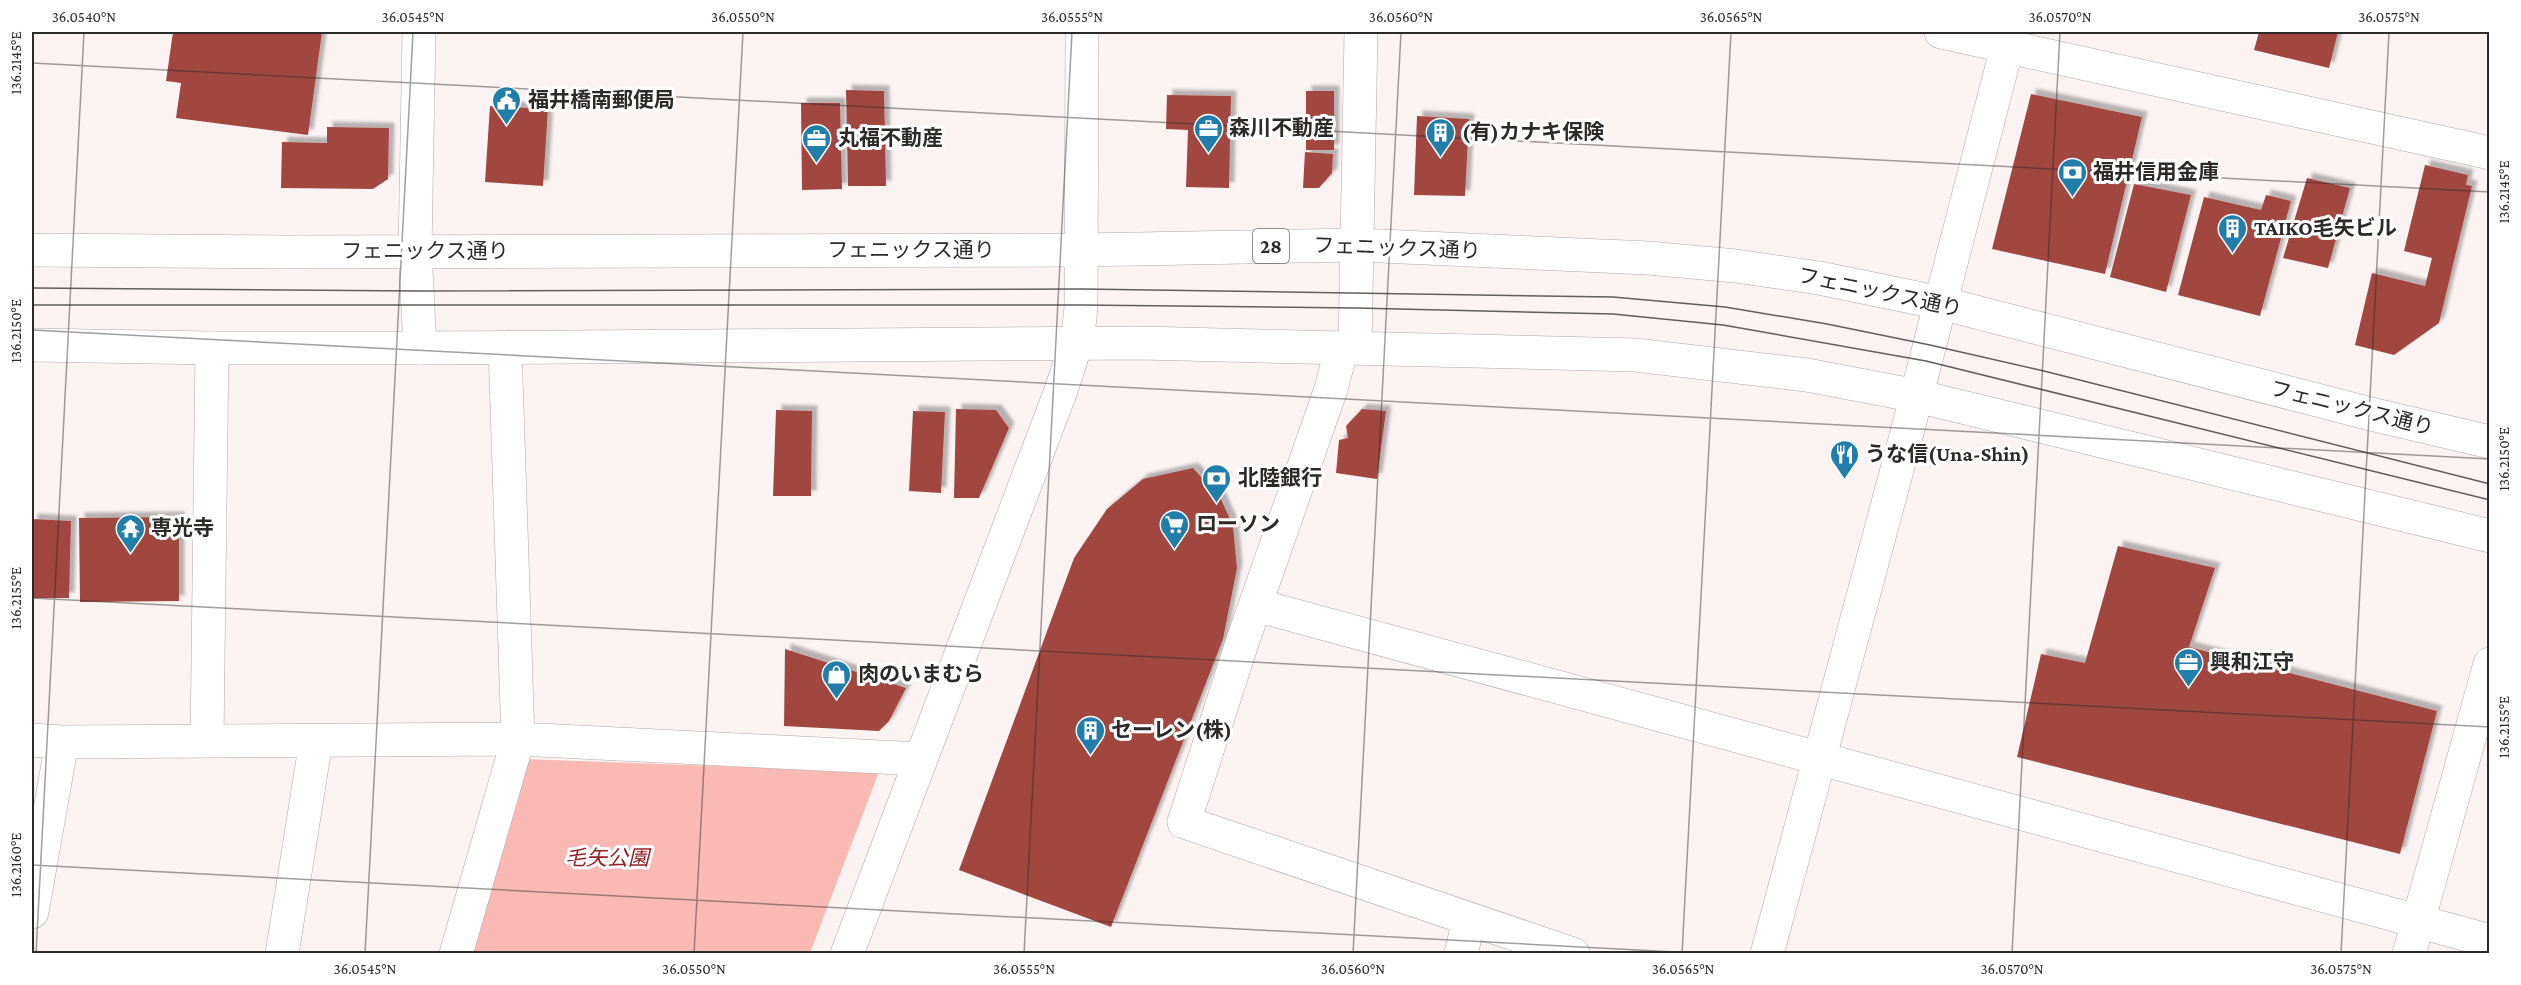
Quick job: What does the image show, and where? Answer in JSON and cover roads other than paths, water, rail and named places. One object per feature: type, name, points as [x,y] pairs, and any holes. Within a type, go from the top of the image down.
[{"type":"street","points":[[419,32],[415,250],[420,348]]},
{"type":"street","points":[[847,954],[1060,393],[1081,320],[1082,32]]},
{"type":"street","points":[[1361,32],[1357,245],[1349,347],[1331,390],[1256,605],[1184,822],[1573,954]]},
{"type":"street","points":[[1941,32],[2009,39],[2490,153]]},
{"type":"street","points":[[1767,954],[1917,396],[2009,39]]},
{"type":"street","name":"フェニックス通り","points":[[32,250],[1082,250],[1357,245],[1648,258],[1736,266],[1819,278],[1941,303],[2371,414],[2489,442]]},
{"type":"street","points":[[32,345],[420,348],[1075,343],[1349,347],[1635,355],[1807,375],[1917,396],[2490,536]]},
{"type":"street","points":[[456,954],[518,739],[506,347]]},
{"type":"street","points":[[207,741],[212,348]]},
{"type":"street","points":[[1256,605],[2490,941]]},
{"type":"street","points":[[2409,954],[2490,664]]},
{"type":"street","points":[[32,912],[47,741],[518,739],[921,759]]},
{"type":"street","points":[[282,954],[316,741]]},
{"type":"street","points":[[1461,954],[1469,920]]},
{"type":"tram line","points":[[32,288],[418,291],[1082,289],[1613,297],[1725,307],[1827,324],[1930,345],[2044,371],[2490,484]]},
{"type":"tram line","points":[[32,305],[1081,305],[1613,314],[1723,325],[1926,361],[2490,500]]},
{"type":"place","name":"福井橋南郵便局","points":[[507,126]]},
{"type":"place","name":"森川不動産","points":[[1208,154]]},
{"type":"place","name":"(有)カナキ保険","points":[[1441,158]]},
{"type":"place","name":"丸福不動産","points":[[817,164]]},
{"type":"place","name":"福井信用金庫","points":[[2072,198]]},
{"type":"place","name":"TAIKO毛矢ビル","points":[[2233,254]]},
{"type":"place","name":"うな信(Una-Shin)","points":[[1844,480]]},
{"type":"place","name":"北陸銀行","points":[[1217,504]]},
{"type":"place","name":"ローソン","points":[[1175,550]]},
{"type":"place","name":"専光寺","points":[[130,554]]},
{"type":"place","name":"興和江守","points":[[2189,688]]},
{"type":"place","name":"肉のいまむら","points":[[837,700]]},
{"type":"place","name":"セーレン(株)","points":[[1090,756]]},
{"type":"park label","name":"毛矢公園","points":[[607,858]]}]
